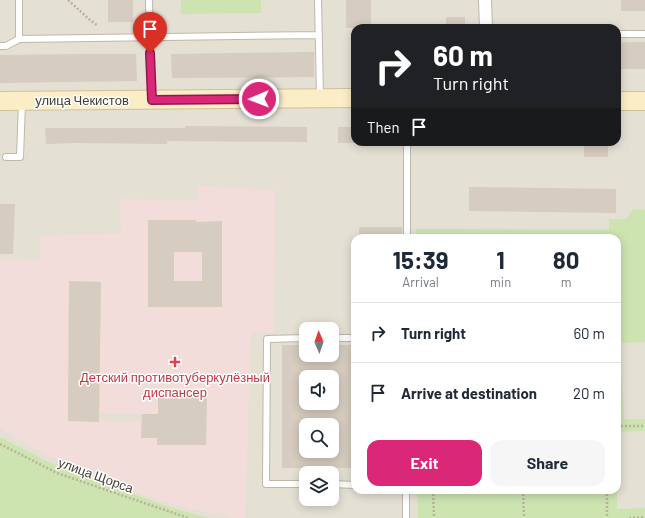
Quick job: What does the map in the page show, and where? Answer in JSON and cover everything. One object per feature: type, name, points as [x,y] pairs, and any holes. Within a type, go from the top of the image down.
[{"type":"street","points":[[485,0],[486,24]]},
{"type":"street","name":"улица Чекистов","points":[[0,101],[351,98]]},
{"type":"street","points":[[621,101],[645,101]]},
{"type":"lane","points":[[19,0],[19,39]]},
{"type":"lane","points":[[149,0],[152,100]]},
{"type":"lane","points":[[318,0],[320,98]]},
{"type":"lane","points":[[621,34],[645,34]]},
{"type":"lane","points":[[0,46],[6,46],[19,39],[319,35]]},
{"type":"lane","points":[[6,157],[20,157],[22,101]]},
{"type":"lane","points":[[407,146],[407,234]]},
{"type":"lane","points":[[299,338],[267,339],[266,484],[299,484]]},
{"type":"lane","points":[[339,338],[351,338]]},
{"type":"lane","points":[[339,484],[351,484]]},
{"type":"lane","points":[[406,494],[406,518]]},
{"type":"path","points":[[68,0],[98,26]]},
{"type":"path","points":[[621,426],[645,426]]},
{"type":"path","name":"улица Щорса","points":[[0,444],[57,473],[188,518]]},
{"type":"path","points":[[433,494],[434,518]]},
{"type":"path","points":[[523,494],[524,518]]},
{"type":"path","points":[[607,494],[607,518]]},
{"type":"path","points":[[629,518],[645,517]]},
{"type":"shaded area","points":[[0,0],[645,0],[645,518],[0,518]]},
{"type":"shaded area","name":"Детский противотуберкулёзный диспансер","points":[[197,186],[275,190],[274,332],[251,333],[245,518],[233,518],[169,504],[112,483],[48,456],[0,428],[0,259],[41,260],[40,236],[121,233],[120,199],[198,201]],"holes":[[[148,220],[195,220],[195,252],[171,252],[174,281],[202,281],[202,222],[222,222],[222,307],[148,307]],[[69,282],[101,282],[99,414],[158,414],[158,391],[207,392],[206,445],[157,445],[158,422],[68,421]]]},
{"type":"green space","points":[[181,0],[261,0],[261,13],[181,14]]},
{"type":"green space","points":[[633,209],[645,210],[645,342],[621,343],[621,234],[416,234],[416,229],[609,230],[609,219],[626,219]]},
{"type":"green space","points":[[621,362],[624,419],[645,419],[645,431],[621,432]]},
{"type":"green space","points":[[0,437],[50,463],[169,507],[209,518],[0,518]]},
{"type":"green space","points":[[417,494],[617,494],[617,509],[645,508],[645,518],[418,518]]},
{"type":"building","points":[[108,0],[133,0],[133,22],[108,22]]},
{"type":"building","points":[[346,0],[371,0],[371,24],[351,24],[351,28],[346,28]]},
{"type":"building","points":[[621,0],[645,0],[645,11],[621,11]]},
{"type":"building","points":[[446,17],[465,17],[465,24],[446,24]]},
{"type":"building","points":[[645,42],[645,69],[621,69],[621,43]]},
{"type":"building","points":[[314,52],[314,77],[172,78],[171,54]]},
{"type":"building","points":[[136,54],[137,81],[0,83],[0,55]]},
{"type":"building","points":[[185,126],[307,127],[307,142],[167,141],[167,144],[46,144],[45,128],[185,128]]},
{"type":"building","points":[[338,127],[351,127],[351,143],[338,143]]},
{"type":"building","points":[[584,146],[608,146],[608,157],[584,157]]},
{"type":"building","points":[[469,187],[616,189],[616,213],[469,211]]},
{"type":"building","points":[[0,204],[15,204],[13,254],[0,254]]},
{"type":"building","points":[[148,220],[196,220],[196,222],[222,221],[222,307],[148,307]],"holes":[[[174,252],[202,252],[202,281],[174,281]]]},
{"type":"building","points":[[359,227],[402,227],[402,234],[359,234]]},
{"type":"building","points":[[69,281],[101,282],[99,422],[68,421]]},
{"type":"building","points":[[282,345],[299,345],[299,362],[339,362],[339,345],[351,345],[351,468],[339,468],[339,466],[299,466],[299,468],[282,468]]},
{"type":"building","points":[[158,391],[207,392],[206,445],[157,445],[157,438],[141,438],[142,414],[158,414]]},
{"type":"place","name":"Детский противотуберкулёзный диспансер","points":[[175,362]]},
{"type":"route","points":[[150,53],[152,100],[259,99]]}]
